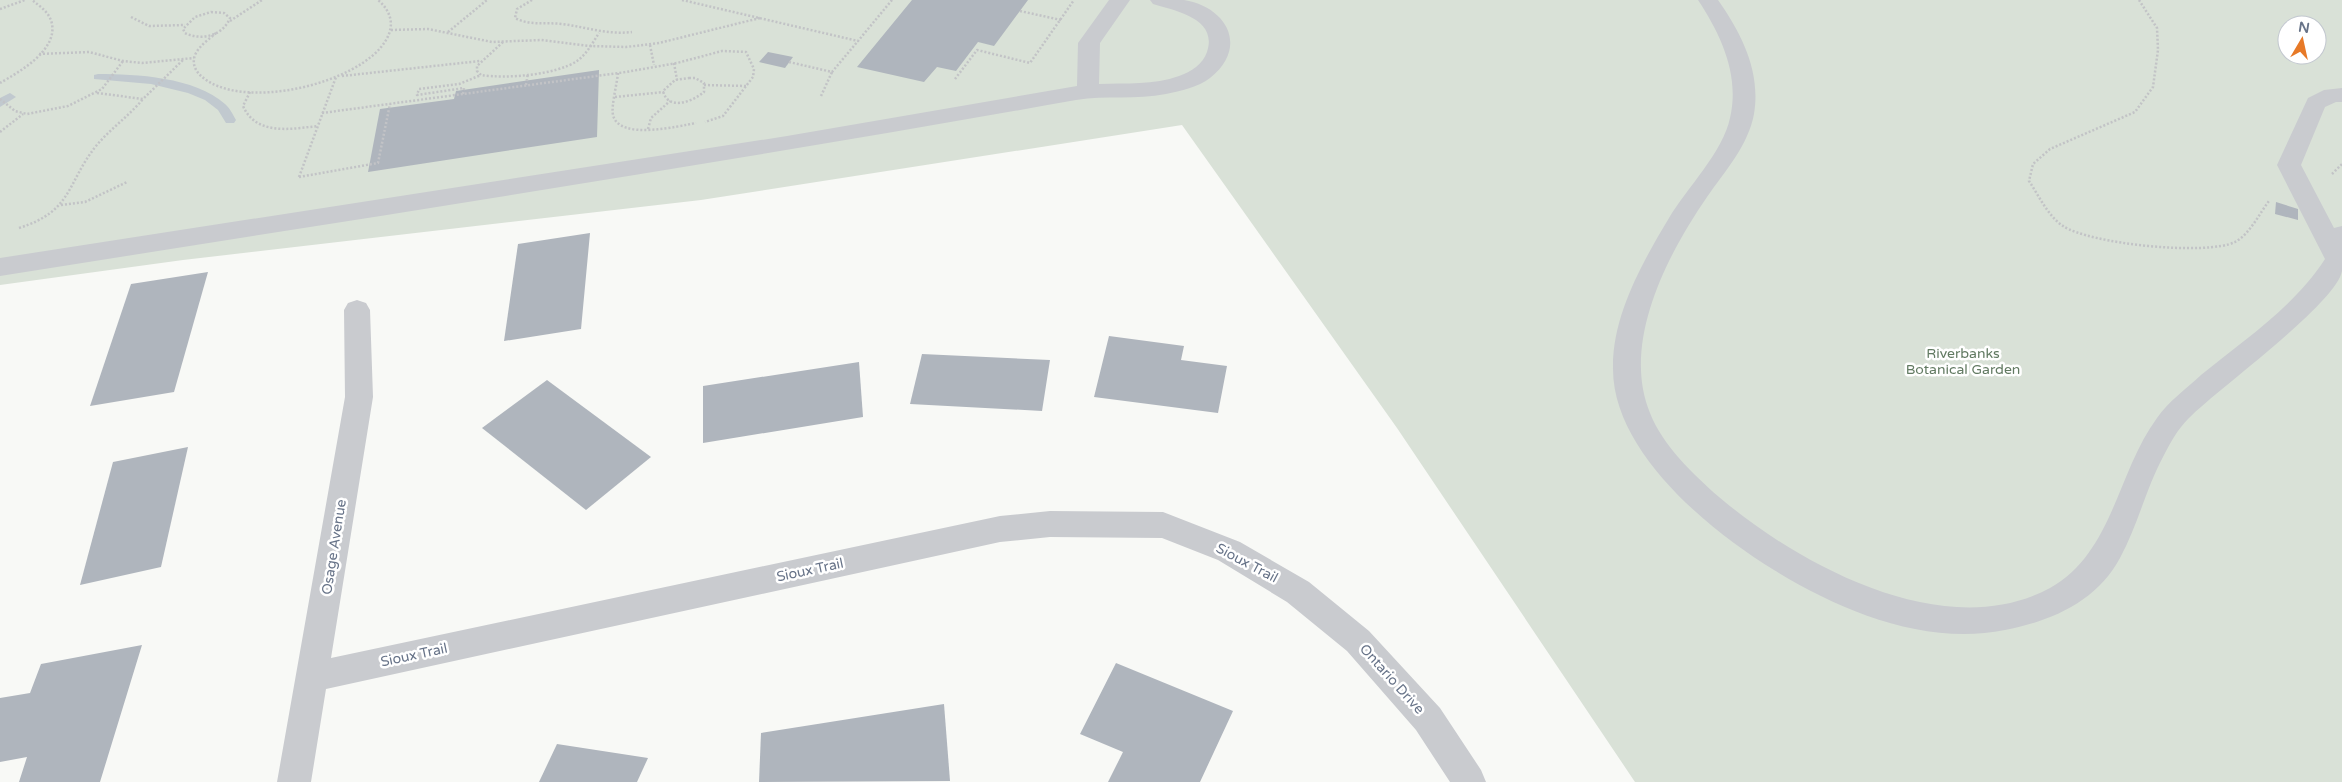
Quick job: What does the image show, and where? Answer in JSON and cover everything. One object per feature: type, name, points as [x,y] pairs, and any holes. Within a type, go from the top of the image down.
[{"type":"street","points":[[1088,91],[1089,43],[1120,0]]},
{"type":"street","points":[[0,267],[787,144],[1088,91],[1174,86],[1189,81],[1210,67],[1220,48],[1222,38],[1218,28],[1202,14],[1160,0]]},
{"type":"street","points":[[1708,0],[1727,29],[1738,52],[1743,75],[1742,116],[1736,136],[1668,240],[1644,294],[1628,346],[1626,374],[1637,416],[1679,479],[1718,514],[1787,564],[1864,599],[1904,613],[1944,620],[1978,622],[2008,618],[2058,600],[2096,569],[2108,551],[2145,460],[2164,427],[2177,412],[2298,309],[2324,281],[2340,247],[2291,170],[2290,160],[2316,103],[2332,95],[2342,95]]},
{"type":"street","name":"Osage Avenue","points":[[294,782],[359,397],[357,310]]},
{"type":"street","name":"Sioux Trail","points":[[312,677],[990,531],[1050,524],[1163,525],[1229,551],[1298,592]]},
{"type":"street","name":"Ontario Drive","points":[[1298,592],[1358,641],[1428,719],[1469,782]]},
{"type":"path","points":[[0,9],[25,0]]},
{"type":"path","points":[[0,83],[22,69],[39,54],[50,39],[53,23],[47,11],[32,0]]},
{"type":"path","points":[[247,9],[255,0]]},
{"type":"path","points":[[262,0],[230,22],[201,47],[194,58],[195,67],[202,77],[232,90],[250,92],[294,88],[336,77],[480,61],[504,42]]},
{"type":"path","points":[[378,0],[385,6],[390,15],[391,30],[386,42],[371,59],[361,66],[336,77],[299,177],[378,164],[390,104]]},
{"type":"path","points":[[448,33],[487,0]]},
{"type":"path","points":[[532,0],[517,9],[515,18],[525,23],[565,24],[599,33],[632,32]]},
{"type":"path","points":[[682,0],[858,41]]},
{"type":"path","points":[[821,96],[832,72],[892,0]]},
{"type":"path","points":[[955,79],[977,50],[1030,63],[1074,0]]},
{"type":"path","points":[[2139,0],[2157,28],[2158,50],[2153,87],[2135,112],[2050,149],[2033,164],[2030,181],[2064,227],[2081,235],[2100,239],[2173,248],[2219,248],[2236,242],[2291,170]]},
{"type":"path","points":[[131,17],[136,22],[162,27],[185,25],[195,17],[211,12],[224,13],[230,18],[230,22]]},
{"type":"path","points":[[391,30],[428,29],[504,42],[541,40],[590,46],[626,47],[650,44],[760,18]]},
{"type":"path","points":[[185,25],[183,29],[188,36],[201,37],[216,33]]},
{"type":"path","points":[[463,94],[464,88],[417,95],[419,89],[459,84],[480,75],[498,76],[528,73],[555,70],[572,65],[584,55],[599,33]]},
{"type":"path","points":[[650,44],[654,64]]},
{"type":"path","points":[[322,113],[618,73],[654,64],[674,63],[733,50],[743,50],[748,54],[754,69],[753,77],[747,86],[722,116],[706,122],[641,130],[619,127],[614,122],[618,73]]},
{"type":"path","points":[[39,54],[89,52],[122,61],[153,63],[194,58]]},
{"type":"path","points":[[16,229],[46,217],[61,205],[96,145],[184,59]]},
{"type":"path","points":[[0,132],[23,114],[56,110],[97,93],[107,85],[122,61]]},
{"type":"path","points":[[480,61],[477,71],[480,75]]},
{"type":"path","points":[[788,62],[832,72]]},
{"type":"path","points":[[674,63],[677,80]]},
{"type":"path","points":[[526,86],[528,73]]},
{"type":"path","points":[[704,85],[704,92],[695,100],[682,103],[666,99],[664,92],[666,87],[677,80],[696,78],[704,85],[747,86]]},
{"type":"path","points":[[250,92],[243,106],[245,116],[253,122],[267,127],[286,129],[318,126]]},
{"type":"path","points":[[615,97],[664,92]]},
{"type":"path","points":[[97,93],[143,99]]},
{"type":"path","points":[[0,99],[23,114]]},
{"type":"path","points":[[648,129],[651,118],[670,101]]},
{"type":"path","points":[[61,205],[85,202],[127,182]]},
{"type":"green space","name":"Riverbanks Botanical Garden","points":[[0,0],[2342,0],[2342,782],[1635,782],[1397,428],[1182,125],[701,200],[183,260],[0,285]]},
{"type":"building","points":[[912,0],[1028,0],[994,46],[978,42],[956,71],[937,67],[924,82],[857,67]]},
{"type":"building","points":[[768,52],[793,57],[785,68],[759,62]]},
{"type":"building","points":[[599,70],[597,137],[368,172],[380,109],[454,99],[456,91]]},
{"type":"building","points":[[2276,202],[2298,209],[2298,220],[2275,214]]},
{"type":"building","points":[[590,233],[581,329],[504,341],[518,244]]},
{"type":"building","points":[[208,272],[174,392],[90,406],[131,284]]},
{"type":"building","points":[[1109,336],[1184,346],[1181,360],[1227,366],[1218,413],[1094,397]]},
{"type":"building","points":[[922,354],[1050,360],[1042,411],[910,404]]},
{"type":"building","points":[[859,362],[863,417],[703,443],[703,386]]},
{"type":"building","points":[[547,380],[651,457],[586,510],[482,428]]},
{"type":"building","points":[[188,447],[161,567],[80,585],[113,462]]},
{"type":"building","points":[[142,645],[100,782],[19,782],[27,757],[0,762],[0,698],[30,693],[41,664]]},
{"type":"building","points":[[1116,663],[1233,711],[1200,782],[1108,782],[1123,752],[1080,734]]},
{"type":"building","points":[[944,704],[950,781],[759,782],[761,733]]},
{"type":"building","points":[[557,744],[648,758],[637,782],[539,782]]},
{"type":"waterway","points":[[98,77],[151,81],[192,90],[209,98],[223,108],[230,120]]},
{"type":"waterway","points":[[0,103],[10,97]]}]
